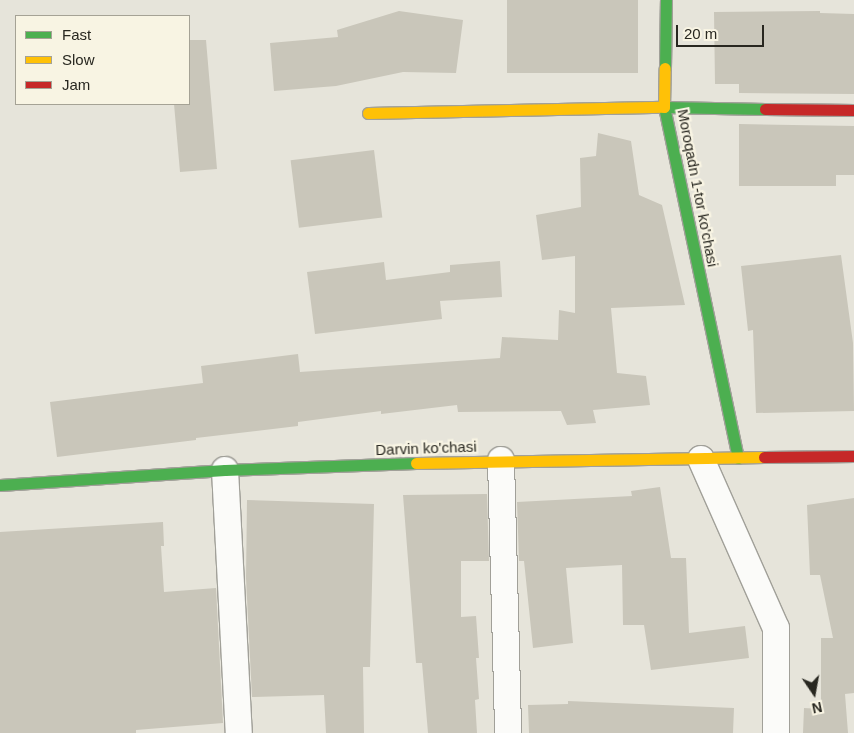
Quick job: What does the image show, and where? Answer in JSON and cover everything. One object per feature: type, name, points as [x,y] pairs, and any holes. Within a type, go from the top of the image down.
[{"type":"street","points":[[368,113],[664,107],[666,0]]},
{"type":"street","name":"Morоqadn 1-tor ko'chasi","points":[[738,458],[664,107],[854,110]]},
{"type":"street","name":"Darvin ko'chasi","points":[[0,485],[225,470],[501,460],[854,456]]},
{"type":"street","points":[[701,459],[776,628],[776,733]]},
{"type":"street","points":[[501,460],[508,733]]},
{"type":"street","points":[[225,470],[239,733]]},
{"type":"building","points":[[507,0],[638,0],[638,73],[507,73]]},
{"type":"building","points":[[399,11],[463,20],[456,73],[403,72],[336,86],[274,91],[270,43],[338,37],[337,30]]},
{"type":"building","points":[[820,11],[820,13],[854,14],[854,94],[739,93],[739,84],[715,84],[714,12]]},
{"type":"building","points":[[190,40],[206,40],[217,169],[180,172],[174,105],[190,105]]},
{"type":"building","points":[[739,124],[854,126],[854,175],[836,175],[836,186],[739,186]]},
{"type":"building","points":[[598,133],[631,141],[639,195],[662,205],[685,305],[611,308],[617,373],[646,376],[650,405],[593,410],[596,423],[567,425],[561,411],[458,412],[457,405],[381,414],[381,411],[298,422],[298,426],[57,457],[50,402],[203,383],[201,366],[298,354],[300,372],[500,358],[502,337],[558,340],[559,310],[575,313],[575,256],[542,260],[536,215],[581,207],[580,158],[596,156]]},
{"type":"building","points":[[374,150],[382,217],[299,228],[291,160]]},
{"type":"building","points":[[841,255],[853,343],[854,411],[756,413],[753,330],[748,331],[741,266]]},
{"type":"building","points":[[500,261],[502,297],[440,301],[442,319],[315,334],[307,272],[384,262],[386,280],[450,272],[450,265]]},
{"type":"building","points":[[660,487],[671,558],[686,558],[689,633],[745,626],[749,658],[651,670],[644,625],[623,625],[622,565],[566,568],[573,643],[533,648],[524,561],[519,561],[517,502],[632,496],[631,491]]},
{"type":"building","points":[[487,494],[489,561],[461,561],[461,617],[476,616],[479,658],[476,658],[479,699],[475,700],[477,733],[428,733],[422,663],[416,663],[403,495]]},
{"type":"building","points":[[854,498],[854,693],[845,694],[848,733],[803,733],[804,708],[821,709],[821,638],[833,638],[820,575],[810,575],[807,505]]},
{"type":"building","points":[[247,500],[374,504],[370,667],[363,667],[364,733],[326,733],[324,695],[252,697],[246,578]]},
{"type":"building","points":[[163,522],[164,546],[161,546],[164,592],[216,588],[223,723],[136,730],[136,733],[0,733],[0,532]]},
{"type":"building","points":[[568,701],[734,708],[733,733],[529,733],[528,705],[568,704]]},
{"type":"traffic: fast","points":[[665,68],[666,0]]},
{"type":"traffic: fast","points":[[738,458],[664,107],[765,109]]},
{"type":"traffic: fast","points":[[0,485],[225,470],[416,463]]},
{"type":"traffic: slow","points":[[368,113],[664,107],[665,68]]},
{"type":"traffic: slow","points":[[416,463],[764,457]]},
{"type":"traffic: jam","points":[[765,109],[854,110]]},
{"type":"traffic: jam","points":[[764,457],[854,456]]}]
